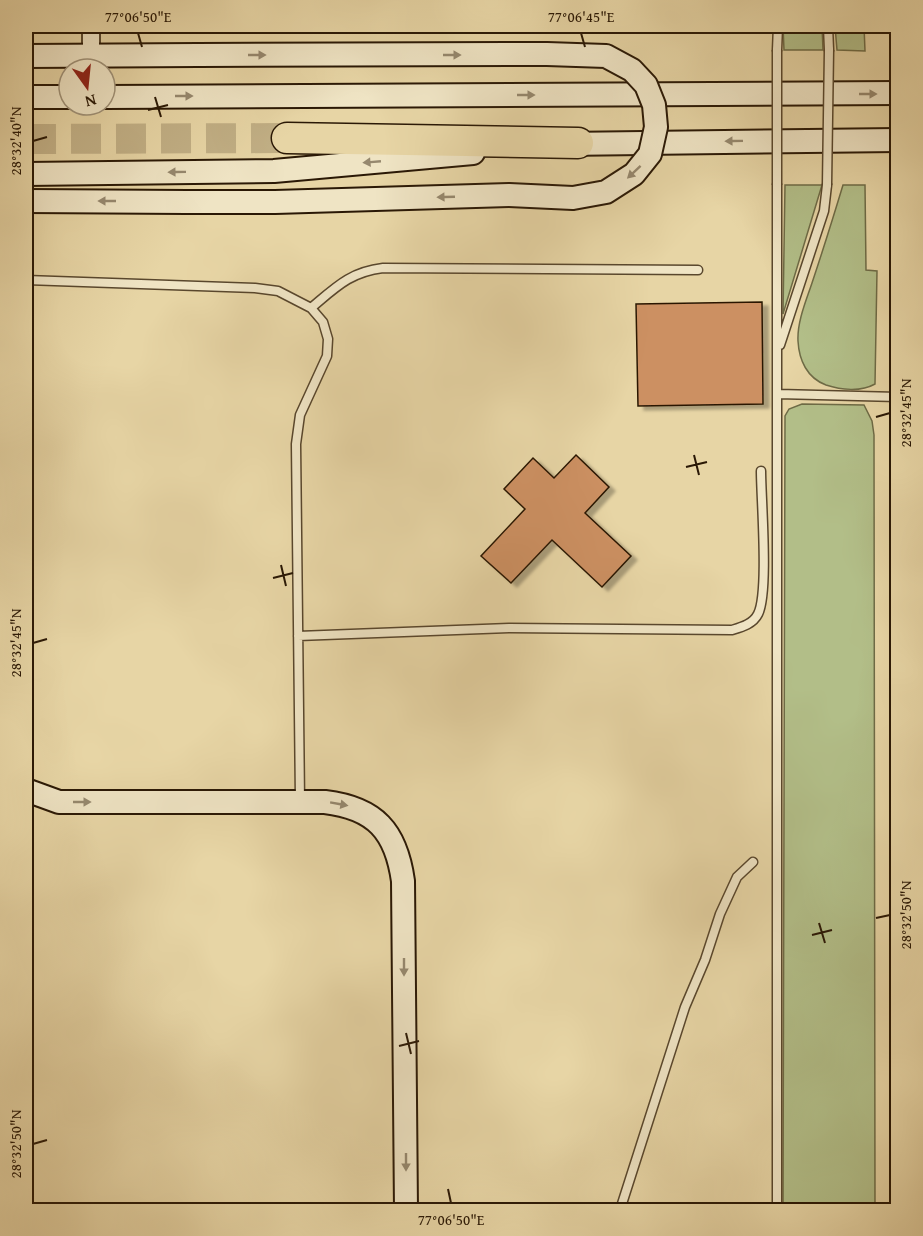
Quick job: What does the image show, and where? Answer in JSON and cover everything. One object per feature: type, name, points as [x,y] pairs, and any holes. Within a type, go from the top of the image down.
[{"type":"highway","points":[[287,138],[578,143]]},
{"type":"main road","points":[[26,56],[547,54],[606,56],[632,70],[645,85],[654,105],[656,127],[650,154],[634,174],[606,192],[573,198],[509,195],[275,202],[26,201]]},
{"type":"main road","points":[[117,97],[897,93]]},
{"type":"main road","points":[[26,97],[57,97]]},
{"type":"main road","points":[[26,174],[274,171],[578,143],[897,140]]},
{"type":"main road","points":[[26,790],[59,802],[325,802],[347,805],[367,813],[382,825],[392,839],[400,860],[403,880],[406,1210]]},
{"type":"street","points":[[91,26],[91,56]]},
{"type":"lane","points":[[777,26],[777,1210]]},
{"type":"lane","points":[[778,351],[824,211],[827,185],[828,26]]},
{"type":"lane","points":[[311,308],[343,281],[364,270],[383,268],[698,270]]},
{"type":"lane","points":[[26,280],[255,288],[278,291],[311,308],[323,322],[328,339],[327,356],[300,414],[296,444],[300,802]]},
{"type":"lane","points":[[778,394],[897,397]]},
{"type":"lane","points":[[298,636],[509,628],[732,630],[744,627],[759,613],[761,603],[763,577],[761,471]]},
{"type":"lane","points":[[620,1210],[685,1007],[705,960],[720,914],[737,877],[753,862]]},
{"type":"green space","points":[[783,26],[822,26],[823,50],[784,50]]},
{"type":"green space","points":[[835,26],[864,26],[865,51],[837,50]]},
{"type":"green space","points":[[785,185],[822,185],[783,314]]},
{"type":"green space","points":[[843,185],[865,185],[866,270],[877,271],[875,384],[857,389],[832,387],[814,378],[805,368],[798,341],[802,312]]},
{"type":"green space","points":[[802,404],[864,405],[872,421],[874,435],[875,1210],[783,1210],[785,416],[789,409]]},
{"type":"building","points":[[762,302],[763,404],[638,406],[636,304]]},
{"type":"building","points":[[576,455],[609,487],[585,513],[631,556],[602,587],[552,540],[511,583],[481,556],[525,509],[504,489],[533,458],[554,478]]},
{"type":"tunnel","points":[[26,139],[287,138]]}]
